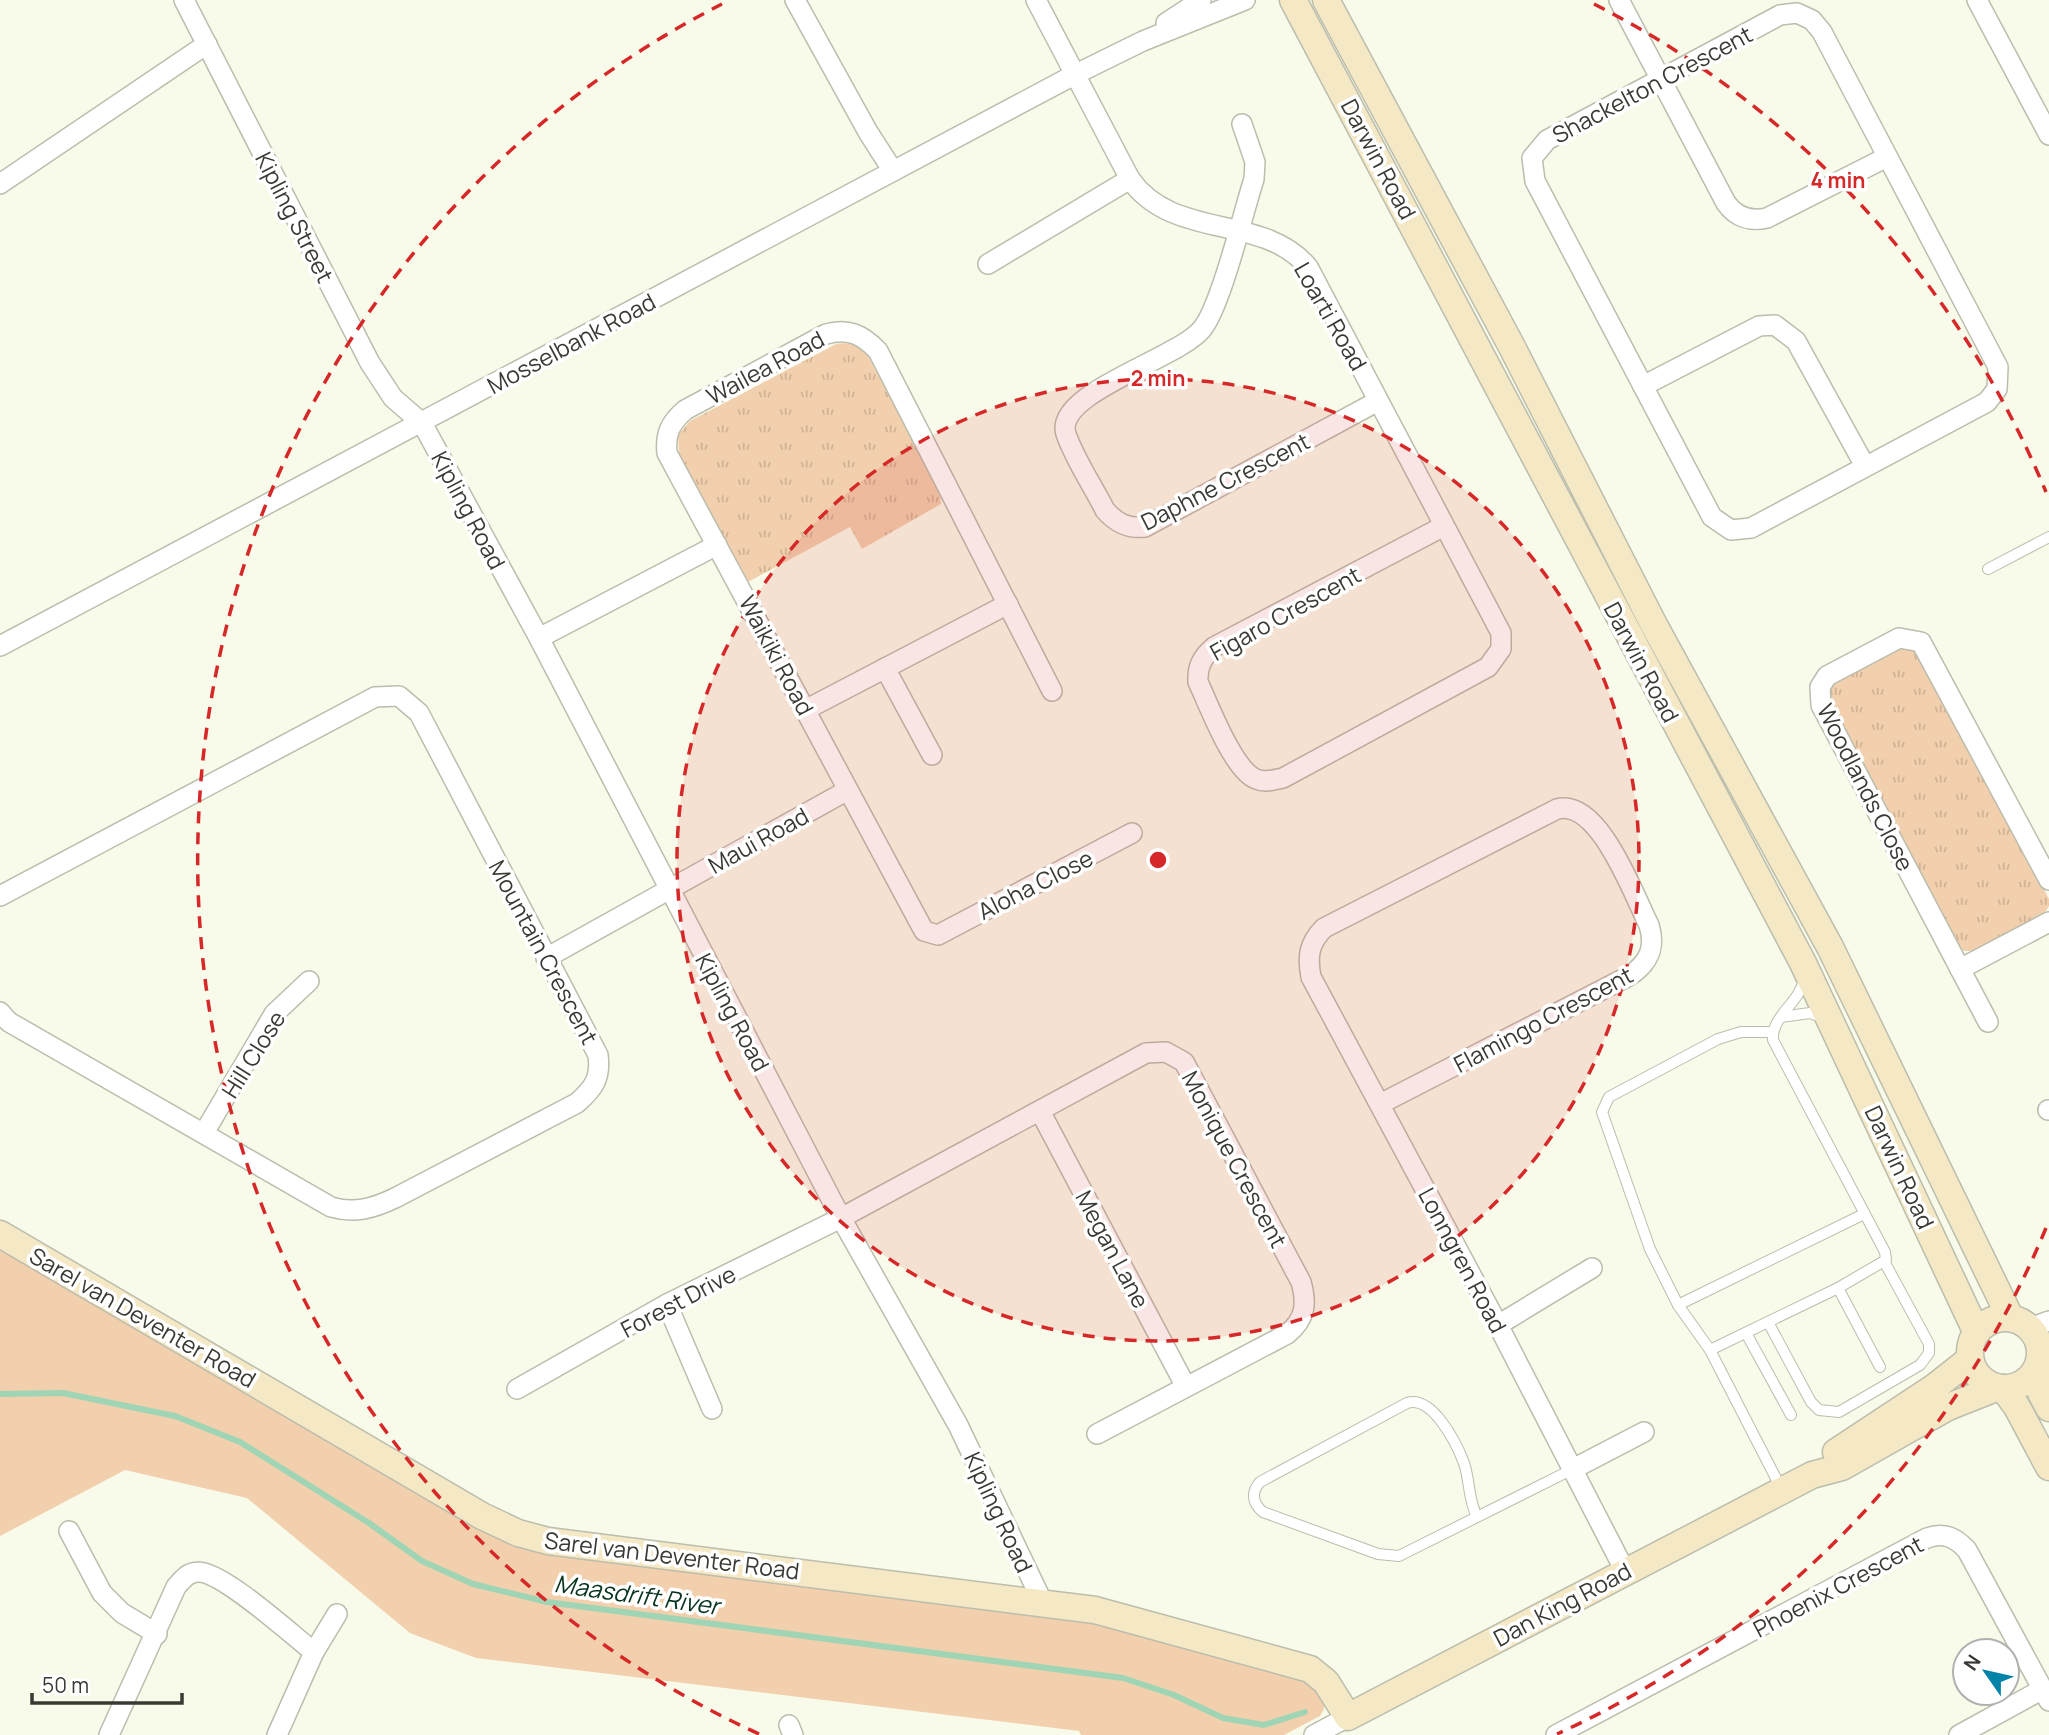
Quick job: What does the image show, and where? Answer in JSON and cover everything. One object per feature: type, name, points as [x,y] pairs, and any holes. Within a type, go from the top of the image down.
[{"type":"street","name":"Kipling Street","points":[[184,0],[370,363],[393,398],[422,422]]},
{"type":"street","points":[[795,0],[868,132],[894,171]]},
{"type":"street","name":"Loarti Road","points":[[1036,0],[1130,179],[1142,196],[1177,216],[1238,231],[1282,246],[1298,255],[1343,330],[1501,633],[1501,649]]},
{"type":"street","name":"Mosselbank Road","points":[[1143,41],[1201,0]]},
{"type":"street","name":"Mosselbank Road","points":[[0,646],[1074,75],[1143,41],[1245,0]]},
{"type":"street","name":"Darwin Road","points":[[1293,0],[1803,963],[1976,1331]]},
{"type":"street","name":"Darwin Road","points":[[1326,0],[1512,347],[1654,625],[2030,1322]]},
{"type":"street","points":[[1619,0],[1726,203],[1741,217],[1767,218],[1885,158]]},
{"type":"street","points":[[1977,0],[2049,135]]},
{"type":"street","name":"Shackelton Crescent","points":[[1780,16],[1805,16],[1822,32],[1885,158],[1998,367],[1995,395],[1987,402],[1751,528],[1731,530],[1712,517],[1535,181],[1531,166],[1535,151],[1547,140],[1660,79],[1780,16]]},
{"type":"street","points":[[0,184],[207,44]]},
{"type":"street","name":"Daphne Crescent","points":[[1242,124],[1255,162],[1254,179],[1210,317],[1201,331],[1178,349],[1084,397],[1069,413],[1066,433],[1105,510],[1112,518],[1132,528],[1145,527],[1378,401]]},
{"type":"street","points":[[988,264],[1130,179]]},
{"type":"street","points":[[1643,386],[1759,326],[1775,324],[1796,341],[1866,466]]},
{"type":"street","name":"Wailea Road","points":[[717,545],[667,453],[668,429],[675,418],[696,403],[825,334],[840,330],[849,331],[867,340],[878,351],[1052,691]]},
{"type":"street","name":"Kipling Road","points":[[422,422],[539,638],[841,1219],[958,1425],[1041,1601]]},
{"type":"street","name":"Figaro Crescent","points":[[1444,526],[1214,647],[1200,665],[1198,682],[1241,766],[1253,778],[1264,782],[1283,778],[1488,667],[1501,649]]},
{"type":"street","points":[[539,638],[717,545]]},
{"type":"street","name":"Waikiki Road","points":[[717,545],[807,709],[921,927],[930,934],[938,935]]},
{"type":"street","points":[[807,709],[1008,604]]},
{"type":"street","name":"Woodlands Close","points":[[1988,1022],[1821,705],[1819,693],[1827,676],[1899,638],[1921,642],[2049,880]]},
{"type":"street","points":[[885,668],[932,755]]},
{"type":"street","name":"Mountain Crescent","points":[[0,896],[375,697],[391,695],[407,700],[419,713],[598,1055],[599,1079],[577,1103],[395,1198],[372,1209],[338,1209],[9,1022],[0,1012]]},
{"type":"street","name":"Maui Road","points":[[546,958],[848,790]]},
{"type":"street","name":"Flamingo Crescent","points":[[1309,949],[1314,937],[1324,928],[1565,807],[1581,812],[1599,829],[1648,925],[1651,947],[1641,968],[1380,1104]]},
{"type":"street","name":"Aloha Close","points":[[938,935],[1132,833]]},
{"type":"street","points":[[1960,969],[2049,922]]},
{"type":"street","name":"Lonngren Road","points":[[1309,949],[1311,977],[1498,1325],[1625,1571]]},
{"type":"street","name":"Hill Close","points":[[204,1133],[274,1014],[309,981]]},
{"type":"street","name":"Monique Crescent","points":[[841,1219],[1041,1113],[1146,1053],[1166,1052],[1184,1062],[1301,1282],[1305,1309],[1296,1327],[1287,1334],[1185,1385],[1097,1434]]},
{"type":"street","name":"Megan Lane","points":[[1041,1113],[1185,1385]]},
{"type":"street","name":"Forest Drive","points":[[517,1389],[667,1304],[841,1219]]},
{"type":"street","name":"Sarel van Deventer Road","points":[[0,1234],[482,1516],[518,1533],[548,1541],[1041,1601],[1095,1610],[1310,1668],[1326,1682],[1348,1717]]},
{"type":"street","points":[[1498,1325],[1592,1268]]},
{"type":"street","points":[[667,1304],[712,1409]]},
{"type":"street","points":[[2049,1408],[2041,1394],[2042,1361],[2030,1322],[1987,1321],[1976,1331],[1969,1345],[1969,1360],[1976,1374],[1999,1388],[2017,1408],[2049,1467]]},
{"type":"street","name":"Dan King Road","points":[[1812,1475],[1835,1453],[1936,1386],[1969,1360]]},
{"type":"street","points":[[1999,1388],[2020,1385],[2042,1361]]},
{"type":"street","name":"Dan King Road","points":[[1314,1735],[1782,1490],[1812,1475],[1842,1467],[1948,1407],[1999,1388]]},
{"type":"street","points":[[1573,1469],[1644,1432]]},
{"type":"street","points":[[69,1531],[111,1604],[157,1634]]},
{"type":"street","name":"Phoenix Crescent","points":[[1556,1735],[1934,1536],[1951,1536],[1967,1550],[2046,1695]]},
{"type":"street","points":[[109,1735],[176,1587],[190,1574],[200,1571],[226,1583],[314,1653]]},
{"type":"street","points":[[277,1735],[314,1653],[337,1614]]},
{"type":"street","points":[[1959,1735],[2046,1695]]},
{"type":"lane","points":[[1988,569],[2049,537]]},
{"type":"lane","points":[[1768,1322],[1811,1402],[1819,1410],[1839,1412],[1920,1366],[1929,1353],[1929,1344],[1885,1263],[1886,1255],[1778,1054],[1773,1032],[1800,993],[1804,982],[1803,963]]},
{"type":"lane","points":[[1781,1017],[1810,1013],[1832,1022]]},
{"type":"lane","points":[[1773,1032],[1741,1032],[1718,1039],[1609,1097],[1602,1107],[1612,1148],[1650,1249],[1678,1305],[1710,1350],[1782,1490]]},
{"type":"lane","points":[[1678,1305],[1864,1214]]},
{"type":"lane","points":[[1710,1350],[1885,1263]]},
{"type":"lane","points":[[1838,1288],[1880,1367]]},
{"type":"lane","points":[[1746,1333],[1791,1415]]},
{"type":"lane","points":[[1477,1517],[1470,1504],[1462,1459],[1435,1413],[1418,1400],[1408,1402],[1260,1482],[1253,1495],[1256,1505],[1263,1511],[1390,1556],[1407,1553],[1573,1469]]},
{"type":"green space","points":[[836,344],[853,344],[867,354],[940,492],[941,504],[862,549],[850,527],[746,583],[679,455],[678,435],[690,421]]},
{"type":"green space","points":[[1900,646],[1909,646],[1921,654],[2049,899],[2049,906],[2043,915],[1975,951],[1964,951],[1957,944],[1828,699],[1832,683]]},
{"type":"green space","points":[[0,1249],[476,1527],[1069,1617],[1299,1677],[1323,1697],[1324,1709],[1320,1716],[1284,1735],[1081,1735],[1079,1731],[476,1658],[410,1633],[247,1498],[125,1470],[0,1536]]},
{"type":"waterway","name":"Maasdrift River","points":[[0,1394],[63,1393],[175,1416],[240,1442],[369,1523],[422,1561],[473,1584],[547,1602],[1123,1678],[1174,1695],[1223,1718],[1264,1725],[1305,1712]]}]
